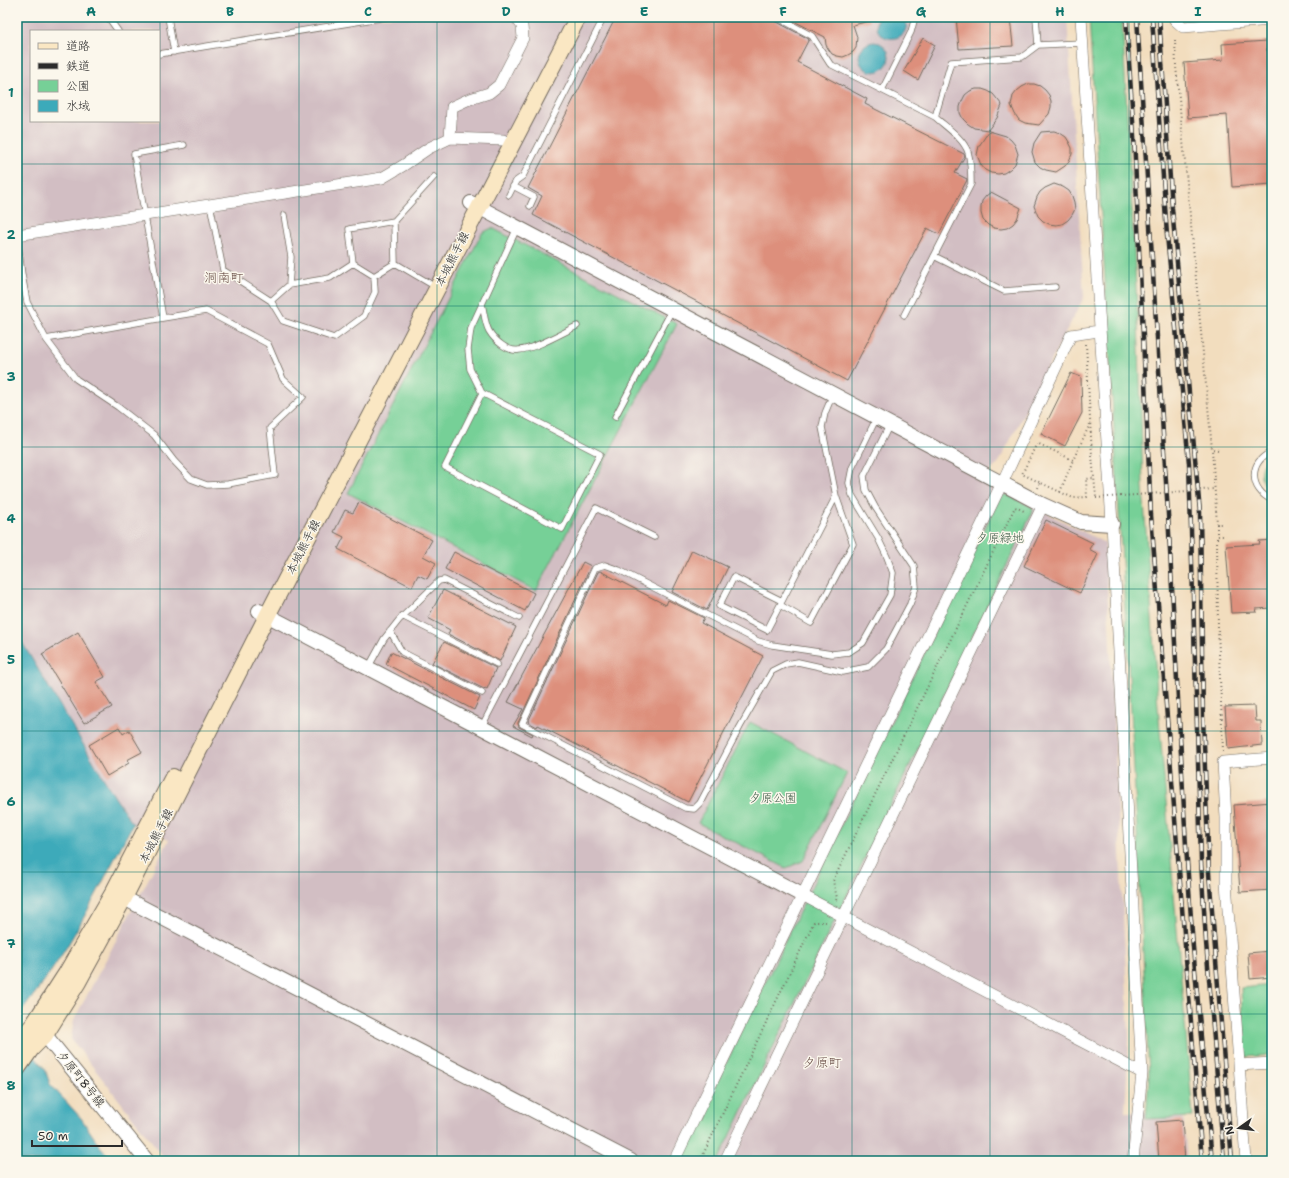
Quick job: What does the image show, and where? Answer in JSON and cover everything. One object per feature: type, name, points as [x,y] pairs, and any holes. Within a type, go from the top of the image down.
[{"type":"main road","name":"本城熊手線","points":[[23,1044],[45,1035],[78,982],[124,898],[263,613],[429,283],[475,205],[503,140],[566,17]]},
{"type":"main road","name":"本城熊手線","points":[[17,1069],[23,1044],[113,893],[263,613],[475,205],[578,17]]},
{"type":"street","points":[[450,138],[452,107],[467,100],[489,93],[499,85],[523,38],[522,26],[516,17]]},
{"type":"street","points":[[1081,17],[1112,524],[1142,1073],[1133,1161]]},
{"type":"street","points":[[1174,17],[1174,20],[1183,27],[1272,20]]},
{"type":"street","points":[[17,235],[382,178],[429,148],[450,138],[503,140]]},
{"type":"street","points":[[475,205],[1038,502],[1081,522],[1112,524]]},
{"type":"street","points":[[674,1161],[1002,483],[1071,335],[1100,331]]},
{"type":"street","points":[[726,1161],[844,917],[1038,502]]},
{"type":"street","points":[[263,613],[1142,1073]]},
{"type":"street","points":[[1246,1161],[1226,882],[1226,818],[1223,762],[1272,758]]},
{"type":"street","points":[[124,898],[632,1161]]},
{"type":"street","name":"夕原町8号線","points":[[33,1026],[45,1035],[146,1161]]},
{"type":"street","points":[[1239,1065],[1272,1063]]},
{"type":"lane","points":[[108,17],[117,30]]},
{"type":"lane","points":[[168,17],[174,52]]},
{"type":"lane","points":[[160,54],[386,17]]},
{"type":"lane","points":[[509,195],[516,181],[524,176],[604,17]]},
{"type":"lane","points":[[777,17],[812,36],[830,64],[935,117],[959,139],[968,151],[971,166],[971,184],[904,315]]},
{"type":"lane","points":[[882,90],[911,32],[915,17]]},
{"type":"lane","points":[[1036,17],[1038,45]]},
{"type":"lane","points":[[935,117],[951,62],[1022,57],[1038,45],[1082,43]]},
{"type":"lane","points":[[163,318],[134,154],[184,145]]},
{"type":"lane","points":[[353,263],[349,229],[394,221],[434,177]]},
{"type":"lane","points":[[513,186],[534,197],[530,206]]},
{"type":"lane","points":[[210,204],[223,270],[271,301],[283,321],[334,338],[364,316],[375,292],[374,276]]},
{"type":"lane","points":[[284,215],[291,257],[289,285]]},
{"type":"lane","points":[[394,221],[395,263]]},
{"type":"lane","points":[[482,393],[445,467],[562,529],[600,454],[482,393],[470,369],[468,349],[471,328],[517,228]]},
{"type":"lane","points":[[17,235],[27,302],[46,339],[76,379],[118,407],[154,435],[174,461],[191,479],[207,485],[228,484],[275,475],[270,428],[303,397],[283,379],[268,344],[206,311],[46,339]]},
{"type":"lane","points":[[934,256],[1004,291],[1055,287]]},
{"type":"lane","points":[[271,301],[289,285],[330,278],[353,263]]},
{"type":"lane","points":[[353,263],[374,276]]},
{"type":"lane","points":[[395,263],[429,283]]},
{"type":"lane","points":[[374,276],[395,263]]},
{"type":"lane","points":[[482,304],[489,331],[498,342],[510,350],[519,350],[531,347],[577,326]]},
{"type":"lane","points":[[615,417],[672,310]]},
{"type":"lane","points":[[833,394],[825,413],[822,427],[836,496],[853,544],[811,623],[781,603],[734,577],[719,606],[767,630],[781,603],[836,496]]},
{"type":"lane","points":[[877,417],[852,468],[849,483],[852,494],[878,538],[893,573],[890,595],[863,642],[849,652],[832,654],[772,645],[758,641],[619,570],[605,565],[595,568],[522,724],[685,808],[694,809],[700,803],[740,727],[772,671],[786,664],[798,662],[843,672],[868,667],[886,649],[910,604],[916,587],[914,566],[875,507],[866,490],[864,476],[890,424]]},
{"type":"lane","points":[[1272,452],[1261,459],[1255,472],[1255,480],[1257,488],[1261,494],[1272,500]]},
{"type":"lane","points":[[481,728],[596,508],[654,537]]},
{"type":"lane","points":[[368,668],[384,639],[402,616],[439,581],[444,580],[519,618]]},
{"type":"lane","points":[[402,616],[497,664]]},
{"type":"lane","points":[[390,631],[402,652],[482,693]]},
{"type":"path","points":[[1175,40],[1176,66],[1212,449],[1213,484],[1217,524],[1218,629],[1223,762]]},
{"type":"path","points":[[1086,333],[1090,424],[1096,498],[1214,489]]},
{"type":"path","points":[[1060,492],[1090,424]]},
{"type":"path","points":[[1074,460],[1037,443],[1022,474],[1073,498],[1087,497],[1086,479],[1094,478]]},
{"type":"path","points":[[1212,449],[1218,450]]},
{"type":"path","points":[[700,1161],[814,922],[827,922],[838,898],[833,881],[1015,507],[1026,512],[1038,502],[1040,483]]},
{"type":"path","points":[[1217,524],[1223,524]]},
{"type":"path","points":[[1217,536],[1224,536]]},
{"type":"shaded area","points":[[17,17],[1067,17],[1084,297],[999,462],[983,480],[1105,543],[1129,1038],[1125,1112],[1183,1112],[1187,1161],[167,1161],[71,1039],[74,1020],[169,840],[133,824],[116,799],[17,634]]},
{"type":"green space","points":[[1089,17],[1122,17],[1139,346],[1143,487],[1158,707],[1193,1117],[1146,1119],[1149,1075],[1131,710]]},
{"type":"green space","points":[[492,228],[677,324],[536,591],[348,493],[482,233]]},
{"type":"green space","points":[[1272,455],[1272,492],[1264,484],[1261,468],[1263,463]]},
{"type":"green space","name":"夕原緑地","points":[[1004,495],[1032,507],[1033,511],[718,1161],[679,1161],[999,499]]},
{"type":"green space","name":"夕原公園","points":[[750,722],[847,773],[803,861],[786,868],[698,823]]},
{"type":"green space","points":[[1272,985],[1272,1055],[1244,1057],[1241,988]]},
{"type":"water","points":[[878,17],[905,17],[906,26],[904,33],[898,37],[885,37],[879,33],[877,26]]},
{"type":"water","points":[[874,42],[885,46],[889,57],[885,68],[874,72],[863,68],[859,57],[863,46]]},
{"type":"water","points":[[17,634],[116,799],[133,824],[66,949],[17,1017]]},
{"type":"water","points":[[17,1036],[45,1069],[50,1084],[81,1118],[99,1145],[113,1161],[17,1161]]},
{"type":"building","points":[[616,17],[773,17],[775,21],[809,39],[797,62],[867,99],[865,104],[964,154],[965,156],[955,173],[967,180],[939,234],[927,228],[847,381],[533,215],[542,196],[528,188]]},
{"type":"building","points":[[786,17],[869,17],[870,21],[853,25],[857,37],[856,48],[853,52],[843,57],[832,54],[826,45],[825,37]]},
{"type":"building","points":[[956,17],[1010,17],[1013,46],[959,49]]},
{"type":"building","points":[[923,38],[935,45],[918,80],[904,71]]},
{"type":"building","points":[[1267,41],[1267,51],[1272,51],[1272,184],[1232,187],[1227,115],[1188,118],[1184,63],[1223,60],[1222,44]]},
{"type":"building","points":[[1028,84],[1040,86],[1049,95],[1051,101],[1049,114],[1039,125],[1025,123],[1019,120],[1011,105],[1013,96],[1017,91]]},
{"type":"building","points":[[976,89],[982,89],[993,94],[1002,105],[997,118],[988,130],[974,128],[963,119],[960,113],[960,107],[965,95]]},
{"type":"building","points":[[989,131],[1006,136],[1015,145],[1018,154],[1015,164],[1004,173],[991,173],[985,170],[977,155],[979,146]]},
{"type":"building","points":[[1054,131],[1066,137],[1072,148],[1072,154],[1069,161],[1065,166],[1056,172],[1040,167],[1035,162],[1032,152],[1034,143],[1041,132]]},
{"type":"building","points":[[1054,184],[1069,191],[1074,202],[1075,209],[1068,220],[1062,224],[1056,225],[1043,221],[1038,216],[1034,206],[1040,192]]},
{"type":"building","points":[[991,192],[1021,208],[1017,219],[1007,228],[994,228],[983,220],[981,213],[982,201]]},
{"type":"building","points":[[1071,373],[1081,377],[1082,413],[1065,446],[1041,434]]},
{"type":"building","points":[[359,502],[432,540],[423,556],[436,563],[427,579],[418,575],[412,587],[338,549],[344,537],[334,532],[345,510],[353,513]]},
{"type":"building","points":[[1046,520],[1093,543],[1089,549],[1098,554],[1080,593],[1024,566]]},
{"type":"building","points":[[1272,540],[1272,608],[1256,609],[1257,612],[1231,613],[1226,546],[1260,544],[1259,541]]},
{"type":"building","points":[[692,550],[728,567],[707,610],[672,592]]},
{"type":"building","points":[[454,552],[534,593],[525,611],[445,569]]},
{"type":"building","points":[[583,562],[591,566],[518,723],[519,727],[533,734],[532,736],[513,726],[523,709],[508,702]]},
{"type":"building","points":[[600,571],[666,605],[668,600],[704,618],[701,623],[763,656],[688,802],[538,725],[537,727],[528,722],[598,572]]},
{"type":"building","points":[[443,590],[516,627],[500,661],[448,634],[450,630],[428,618]]},
{"type":"building","points":[[78,632],[105,677],[96,682],[112,707],[84,723],[42,654]]},
{"type":"building","points":[[444,642],[496,668],[487,689],[484,689],[432,663]]},
{"type":"building","points":[[391,652],[480,697],[474,710],[386,664]]},
{"type":"building","points":[[1255,706],[1256,721],[1261,721],[1262,745],[1228,749],[1225,707]]},
{"type":"building","points":[[119,727],[123,734],[129,730],[142,752],[127,760],[129,763],[107,776],[89,745]]},
{"type":"building","points":[[1272,802],[1272,890],[1240,892],[1234,805]]},
{"type":"building","points":[[1272,951],[1272,977],[1250,979],[1248,953]]},
{"type":"building","points":[[1182,1120],[1185,1161],[1159,1161],[1156,1122]]},
{"type":"railway","points":[[1126,17],[1134,136],[1151,515],[1202,1161]]},
{"type":"railway","points":[[1137,17],[1168,514],[1186,846],[1193,947],[1212,1161]]},
{"type":"railway","points":[[1152,17],[1167,235],[1189,463],[1201,861],[1206,942],[1224,1161]]},
{"type":"railway","points":[[1159,17],[1172,208],[1200,512],[1203,717],[1209,873],[1232,1161]]},
{"type":"district","name":"洞南町","points":[[224,277]]},
{"type":"district","name":"夕原町","points":[[822,1062]]}]
